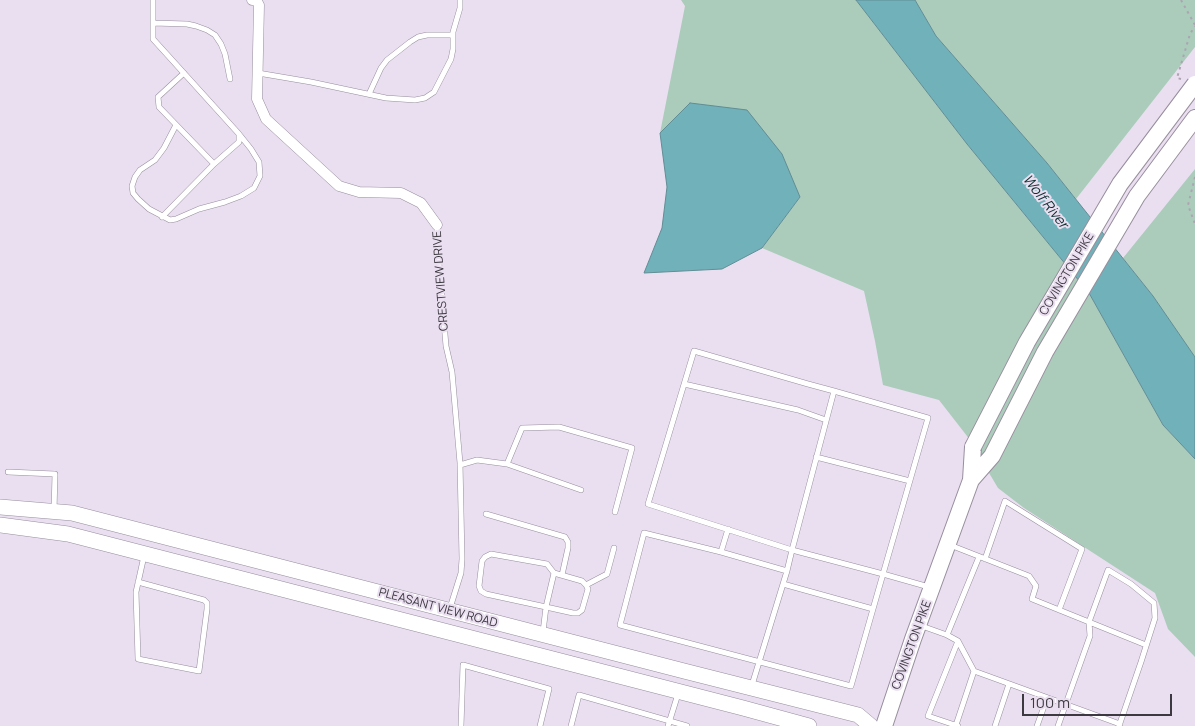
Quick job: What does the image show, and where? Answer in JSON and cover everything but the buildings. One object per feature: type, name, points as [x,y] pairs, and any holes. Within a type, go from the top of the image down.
[{"type":"main road","name":"COVINGTON PIKE","points":[[884,726],[970,480],[973,447],[1027,342],[1120,184],[1191,83]]},
{"type":"main road","name":"COVINGTON PIKE","points":[[970,480],[992,456],[1045,352],[1137,196],[1195,118]]},
{"type":"main road","name":"PLEASANT VIEW ROAD","points":[[0,507],[72,513],[858,715],[871,726]]},
{"type":"main road","name":"PLEASANT VIEW ROAD","points":[[0,525],[68,534],[145,553],[809,726]]},
{"type":"main road","points":[[342,604],[348,584]]},
{"type":"main road","points":[[743,708],[751,688]]},
{"type":"street","name":"CRESTVIEW DRIVE","points":[[256,0],[259,5],[257,100],[266,119],[339,186],[359,192],[401,193],[421,204],[438,225]]},
{"type":"lane","points":[[153,0],[153,39],[251,149],[259,162],[260,176],[254,188],[226,202],[199,209],[176,219],[170,220],[149,209],[132,192],[134,177],[140,170],[155,160],[164,148],[176,125]]},
{"type":"lane","points":[[258,73],[386,98],[415,100],[425,98],[434,92],[451,59],[460,0]]},
{"type":"lane","points":[[153,23],[187,24],[206,30],[214,35],[223,49],[230,78]]},
{"type":"lane","points":[[369,94],[381,68],[387,60],[410,42],[418,37],[427,35],[453,36]]},
{"type":"lane","points":[[184,72],[158,97],[160,107],[214,164]]},
{"type":"lane","points":[[162,217],[214,164],[239,142],[239,134]]},
{"type":"lane","name":"CRESTVIEW DRIVE","points":[[438,225],[438,252],[446,346],[452,372],[460,465],[461,573],[449,610]]},
{"type":"lane","points":[[786,571],[644,533],[620,625],[851,686],[883,574],[928,418],[694,351],[648,504],[792,550],[883,574],[932,588]]},
{"type":"lane","points":[[684,384],[798,410],[826,420]]},
{"type":"lane","points":[[751,688],[792,550],[834,391]]},
{"type":"lane","points":[[507,464],[522,428],[558,427],[632,448],[615,512]]},
{"type":"lane","points":[[816,457],[910,481]]},
{"type":"lane","points":[[460,465],[477,460],[507,464],[582,490]]},
{"type":"lane","points":[[8,472],[55,474],[54,512]]},
{"type":"lane","points":[[985,559],[1005,501],[1082,549],[1059,610]]},
{"type":"lane","points":[[486,514],[565,537],[568,542],[568,548],[562,576]]},
{"type":"lane","points":[[720,552],[728,529]]},
{"type":"lane","points":[[948,544],[1029,576],[1036,586],[1032,599],[1146,645]]},
{"type":"lane","points":[[586,584],[607,574],[614,548]]},
{"type":"lane","points":[[138,582],[204,600],[207,603],[208,609],[200,671],[138,659],[136,592],[138,582],[145,553]]},
{"type":"lane","points":[[491,554],[546,564],[554,574],[562,576],[582,581],[586,584],[588,589],[582,610],[573,613],[486,594],[479,586],[482,561],[491,554]]},
{"type":"lane","points":[[948,636],[978,557]]},
{"type":"lane","points":[[919,625],[958,641],[974,671],[1066,704],[1119,725],[1154,618],[1154,603],[1132,584],[1108,570],[1089,622],[1090,636],[1066,704],[1058,726]]},
{"type":"lane","points":[[542,635],[554,574]]},
{"type":"lane","points":[[782,584],[873,609]]},
{"type":"lane","points":[[958,641],[928,716],[943,724],[957,725],[974,671]]},
{"type":"lane","points":[[461,726],[463,665],[549,689],[540,726]]},
{"type":"lane","points":[[995,726],[1009,684]]},
{"type":"lane","points":[[669,724],[678,691]]},
{"type":"lane","points":[[571,726],[579,695],[669,724],[688,726]]},
{"type":"lane","points":[[1037,726],[1047,698]]},
{"type":"path","points":[[1181,0],[1195,26],[1190,34],[1177,78],[1191,83]]},
{"type":"path","points":[[1195,177],[1188,205],[1195,224]]},
{"type":"green space","points":[[681,0],[856,0],[967,144],[1089,293],[1163,425],[1195,459],[1195,657],[1168,629],[1155,593],[1024,508],[998,488],[967,436],[939,400],[883,385],[864,291],[762,248],[800,197],[691,103],[660,133],[685,6]]},
{"type":"green space","points":[[915,0],[1195,0],[1195,47],[1076,199],[936,36]]},
{"type":"green space","points":[[1195,169],[1195,357],[1153,296],[1123,258]]},
{"type":"water","name":"Wolf River","points":[[856,0],[915,0],[936,36],[1047,163],[1153,296],[1195,357],[1195,459],[1163,425],[1089,293],[967,144]]},
{"type":"water","points":[[690,103],[747,110],[782,154],[800,197],[762,248],[722,269],[644,273],[662,228],[667,187],[660,133]]}]
